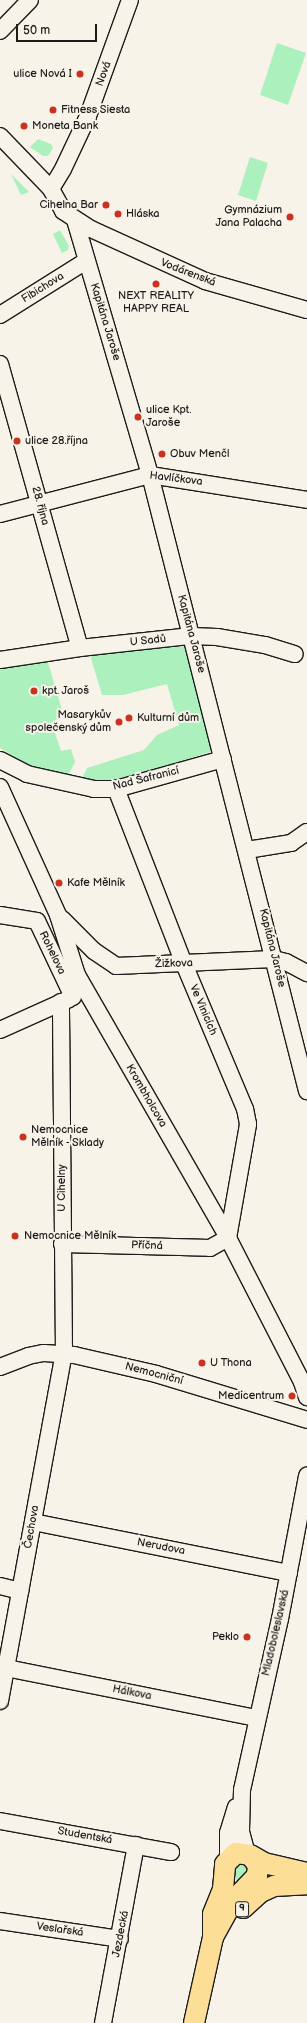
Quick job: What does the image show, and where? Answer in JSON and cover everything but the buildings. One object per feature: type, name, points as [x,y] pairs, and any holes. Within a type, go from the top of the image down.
[{"type":"main road","points":[[226,1867],[236,1853],[249,1855],[264,1863],[304,1876]]},
{"type":"main road","name":"Mladoboleslavská","points":[[194,2023],[213,1937],[227,1908],[250,1883],[258,1865],[249,1855]]},
{"type":"main road","name":"Mladoboleslavská","points":[[213,1937],[213,1914],[223,1889],[226,1867]]},
{"type":"main road","name":"9","points":[[226,1867],[231,1883],[250,1883]]},
{"type":"main road","points":[[250,1883],[271,1875],[304,1876]]},
{"type":"main road","name":"9","points":[[205,1971],[238,1914],[250,1900],[274,1886],[304,1876]]},
{"type":"street","points":[[0,31],[30,0]]},
{"type":"street","name":"Nová","points":[[51,189],[63,169],[88,116],[130,0]]},
{"type":"street","points":[[0,136],[51,189],[63,211],[75,220]]},
{"type":"street","name":"Kapitána Jaroše","points":[[75,220],[150,475],[247,850],[307,1091]]},
{"type":"street","name":"Vodárenská","points":[[75,220],[143,255],[205,281],[307,310]]},
{"type":"street","name":"Fibichova","points":[[0,315],[86,261]]},
{"type":"street","name":"28. října","points":[[0,364],[80,648]]},
{"type":"street","name":"Havlíčkova","points":[[0,514],[39,502],[150,475],[307,500]]},
{"type":"street","name":"U Sadů","points":[[0,660],[80,648],[192,636],[224,638],[265,645],[295,654]]},
{"type":"street","name":"Nad Šafranicí","points":[[0,760],[27,774],[94,789],[116,788],[223,759]]},
{"type":"street","name":"Krombholcova","points":[[0,787],[58,915],[77,975],[73,997],[228,1238],[302,1382],[307,1397]]},
{"type":"street","name":"Ve Vinicích","points":[[116,788],[184,964],[245,1109],[248,1124],[228,1238]]},
{"type":"street","points":[[247,850],[292,844],[307,832]]},
{"type":"street","name":"Rohelova","points":[[0,915],[37,921],[73,997]]},
{"type":"street","name":"Žižkova","points":[[58,915],[94,951],[116,966],[274,959],[286,962],[307,973]]},
{"type":"street","points":[[0,1030],[73,997]]},
{"type":"street","name":"U Cihelny","points":[[64,1353],[62,1244],[73,997]]},
{"type":"street","name":"Příčná","points":[[62,1244],[210,1248],[228,1238]]},
{"type":"street","name":"Nemocniční","points":[[0,1366],[28,1356],[64,1353],[156,1374],[307,1420]]},
{"type":"street","name":"Čechova","points":[[0,1701],[64,1353]]},
{"type":"street","name":"Mladoboleslavská","points":[[226,1867],[231,1818],[242,1790],[289,1573],[307,1476]]},
{"type":"street","name":"Nerudova","points":[[33,1522],[289,1573]]},
{"type":"street","points":[[0,1586],[20,1591]]},
{"type":"street","name":"Hálkova","points":[[6,1668],[257,1718]]},
{"type":"street","name":"Mladoboleslavská","points":[[242,1790],[241,1831],[249,1855]]},
{"type":"street","name":"Studentská","points":[[0,1821],[171,1852]]},
{"type":"street","name":"Jezdecká","points":[[103,2023],[120,1939],[136,1845]]},
{"type":"street","name":"Veslařská","points":[[0,1921],[120,1939]]},
{"type":"green space","points":[[277,43],[306,53],[288,105],[260,95]]},
{"type":"green space","points":[[38,139],[51,144],[53,148],[48,156],[43,156],[30,147]]},
{"type":"green space","points":[[250,157],[268,163],[256,201],[238,195]]},
{"type":"green space","points":[[11,174],[29,192],[21,195]]},
{"type":"green space","points":[[60,230],[69,246],[68,250],[62,253],[53,234]]},
{"type":"green space","points":[[186,646],[213,751],[121,780],[106,782],[81,780],[87,768],[144,750],[157,735],[179,725],[167,684],[123,695],[102,695],[90,655]]},
{"type":"green space","points":[[47,659],[63,713],[52,724],[61,751],[71,749],[75,762],[68,776],[31,767],[0,748],[0,669]]},
{"type":"green space","points":[[240,1859],[252,1869],[242,1881],[234,1879],[236,1860]]},
{"type":"place","name":"ulice Nová I","points":[[80,74]]},
{"type":"place","name":"Fitness Siesta","points":[[53,110]]},
{"type":"place","name":"Moneta Bank","points":[[24,126]]},
{"type":"place","name":"Cihelna Bar","points":[[106,205]]},
{"type":"place","name":"Hláska","points":[[118,214]]},
{"type":"place","name":"Gymnázium Jana Palacha","points":[[290,217]]},
{"type":"place","name":"NEXT REALITY HAPPY REAL","points":[[156,284]]},
{"type":"place","name":"ulice Kpt. Jaroše","points":[[138,417]]},
{"type":"place","name":"ulice 28.října","points":[[17,441]]},
{"type":"place","name":"Obuv Menčl","points":[[162,454]]},
{"type":"place","name":"kpt. Jaroš","points":[[34,691]]},
{"type":"place","name":"Kulturní dům","points":[[129,718]]},
{"type":"place","name":"Masarykův společenský dům","points":[[119,722]]},
{"type":"place","name":"Kafe Mělník","points":[[59,883]]},
{"type":"place","name":"Nemocnice Mělník - Sklady","points":[[23,1137]]},
{"type":"place","name":"Nemocnice Mělník","points":[[15,1236]]},
{"type":"place","name":"U Thona","points":[[202,1363]]},
{"type":"place","name":"Medicentrum","points":[[292,1396]]},
{"type":"place","name":"Peklo","points":[[247,1637]]}]
